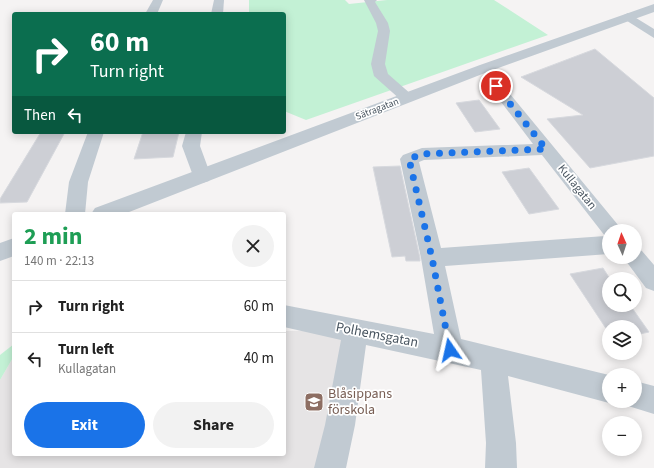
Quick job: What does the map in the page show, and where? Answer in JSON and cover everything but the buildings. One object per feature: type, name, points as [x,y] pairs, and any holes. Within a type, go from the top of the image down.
[{"type":"street","points":[[152,12],[158,0]]},
{"type":"street","points":[[217,12],[219,0]]},
{"type":"street","points":[[372,0],[369,1],[382,23],[384,31],[378,64],[381,76],[407,98]]},
{"type":"street","name":"Sätragatan","points":[[107,212],[407,98],[654,8]]},
{"type":"street","points":[[628,17],[654,34]]},
{"type":"street","name":"Kullagatan","points":[[496,86],[607,224]]},
{"type":"street","points":[[75,212],[76,191],[82,169],[95,134]]},
{"type":"street","points":[[194,134],[191,146],[202,176]]},
{"type":"street","points":[[450,350],[432,258],[409,159],[422,154],[546,149]]},
{"type":"street","points":[[432,258],[602,246]]},
{"type":"street","points":[[0,252],[12,248]]},
{"type":"street","points":[[640,264],[654,281]]},
{"type":"street","name":"Polhemsgatan","points":[[286,316],[493,359],[602,386]]},
{"type":"street","points":[[330,468],[340,425],[355,330]]},
{"type":"street","points":[[493,359],[501,443],[501,468]]},
{"type":"street","points":[[642,397],[654,400]]},
{"type":"shaded area","name":"Blåsippans förskola","points":[[355,330],[330,468],[0,468],[0,380],[12,359],[12,456],[286,456],[286,331]]},
{"type":"green space","points":[[249,0],[345,0],[349,4],[387,0],[494,0],[548,35],[306,120],[286,112],[286,12],[249,12]]},
{"type":"green space","points":[[12,346],[12,359],[0,380],[0,355]]},
{"type":"place","name":"Blåsippans förskola","points":[[314,402]]},
{"type":"route","points":[[450,350],[432,258],[409,159],[422,154],[546,149],[496,86]]}]
